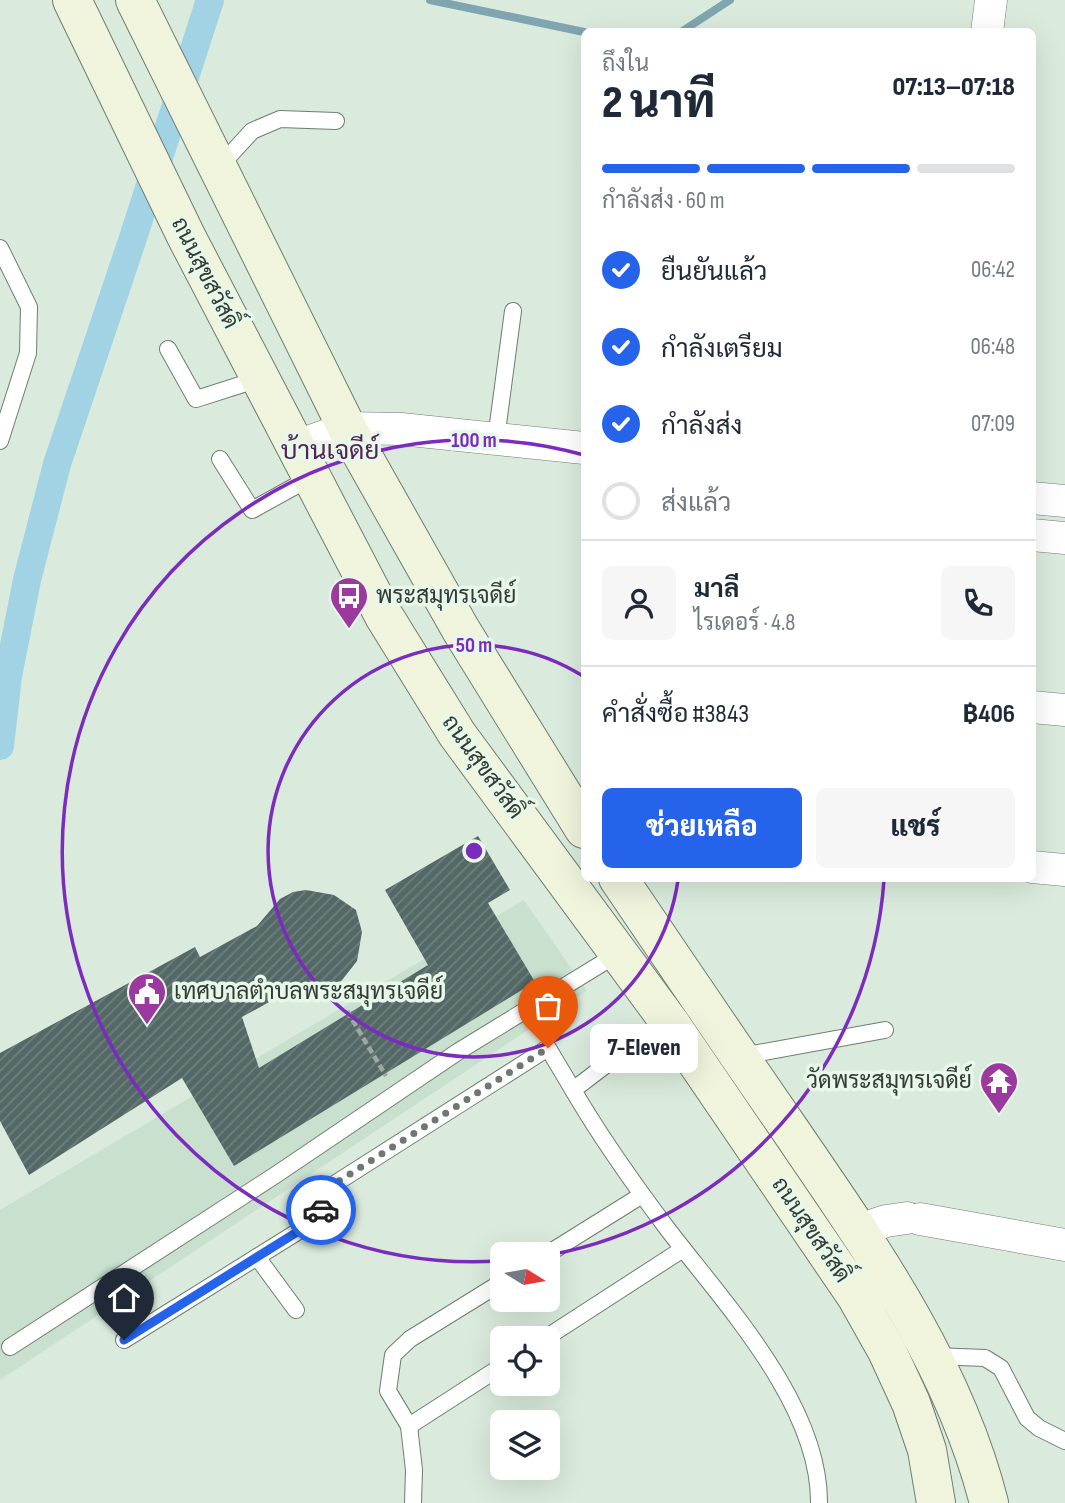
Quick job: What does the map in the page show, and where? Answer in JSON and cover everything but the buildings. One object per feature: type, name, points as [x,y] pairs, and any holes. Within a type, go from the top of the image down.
[{"type":"main road","name":"ถนนสุขสวัสดิ์","points":[[72,0],[186,236],[384,616],[457,734],[670,1023],[856,1296],[887,1351],[911,1403],[927,1450],[936,1503]]},
{"type":"main road","name":"ถนนสุขสวัสดิ์","points":[[139,8],[347,428],[461,630],[578,806]]},
{"type":"main road","name":"ถนนสุขสวัสดิ์","points":[[621,882],[859,1230],[911,1317],[967,1433],[980,1466],[989,1503]]},
{"type":"street","points":[[987,28],[991,0]]},
{"type":"street","points":[[302,463],[347,428],[401,429],[581,448]]},
{"type":"street","points":[[1036,498],[1065,501]]},
{"type":"street","points":[[1036,535],[1065,538]]},
{"type":"street","points":[[1036,707],[1065,710]]},
{"type":"street","points":[[1036,867],[1065,870]]},
{"type":"street","points":[[859,1230],[886,1221],[914,1219],[1065,1245]]},
{"type":"lane","points":[[216,164],[252,131],[280,119],[335,121]]},
{"type":"lane","points":[[0,248],[29,307],[28,353],[0,441]]},
{"type":"lane","points":[[496,439],[513,312]]},
{"type":"lane","points":[[168,349],[196,399],[259,379]]},
{"type":"lane","points":[[220,459],[252,509],[302,463]]},
{"type":"lane","points":[[10,1348],[514,1016],[619,953]]},
{"type":"lane","points":[[573,1090],[611,1061],[670,1023]]},
{"type":"lane","points":[[739,1056],[885,1030]]},
{"type":"lane","points":[[124,1340],[310,1224],[323,1207],[325,1190],[548,1048],[642,1195],[763,1354],[797,1411],[811,1454],[819,1488],[819,1503]]},
{"type":"lane","points":[[560,1246],[642,1195]]},
{"type":"lane","points":[[560,1329],[683,1249]]},
{"type":"lane","points":[[257,1257],[296,1310]]},
{"type":"lane","points":[[413,1503],[414,1470],[409,1426],[388,1391],[393,1355],[410,1339],[490,1289]]},
{"type":"lane","points":[[931,1356],[985,1358],[1001,1368],[1027,1418],[1039,1428],[1065,1441]]},
{"type":"lane","points":[[409,1426],[490,1374]]},
{"type":"path","points":[[347,1011],[396,1094]]},
{"type":"shaded area","points":[[524,900],[587,991],[0,1380],[0,1210]]},
{"type":"waterway","points":[[0,746],[8,676],[27,580],[57,464],[210,0]]},
{"type":"waterway","points":[[430,0],[581,31]]},
{"type":"waterway","points":[[687,28],[730,0]]},
{"type":"way so far","points":[[321,1210],[325,1190],[548,1048]]},
{"type":"place","name":"พระสมุทรเจดีย์","points":[[349,630]]},
{"type":"place","name":"เทศบาลตำบลพระสมุทรเจดีย์","points":[[147,1026]]},
{"type":"place","name":"7-Eleven","points":[[548,1048]]},
{"type":"place","name":"วัดพระสมุทรเจดีย์","points":[[999,1115]]},
{"type":"district","name":"บ้านเจดีย์","points":[[330,451]]},
{"type":"route","points":[[124,1340],[310,1224],[321,1210]]}]
